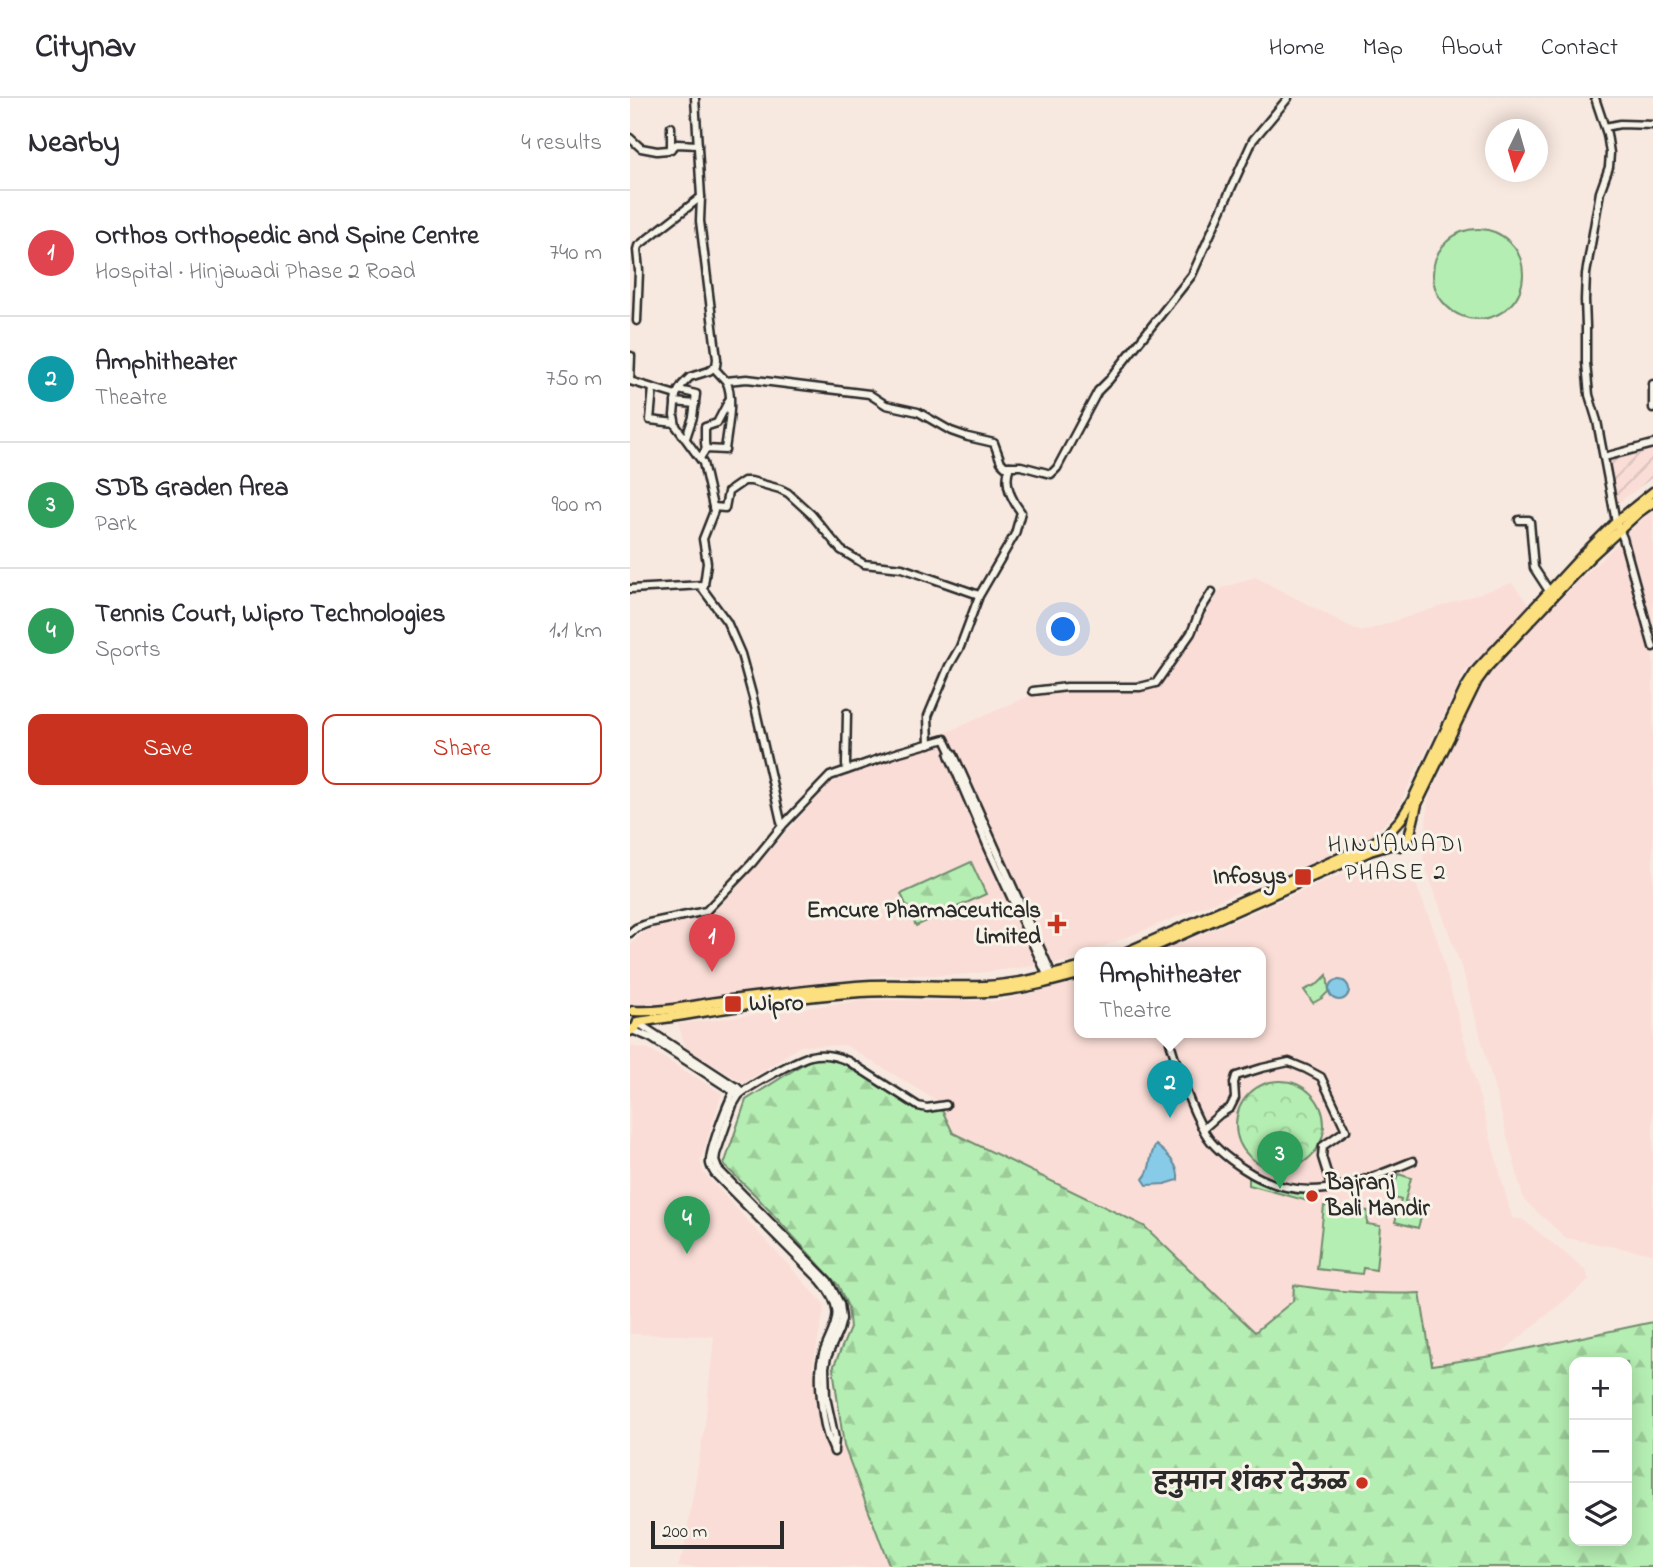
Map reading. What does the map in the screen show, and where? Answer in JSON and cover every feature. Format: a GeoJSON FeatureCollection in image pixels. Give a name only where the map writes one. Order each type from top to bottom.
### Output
{"type":"FeatureCollection","features":[{"type":"Feature","properties":{"kind":"main road"},"geometry":{"type":"LineString","coordinates":[[1153,947],[1389,834],[1412,801],[1465,689],[1549,591],[1653,492]]}},
{"type":"Feature","properties":{"kind":"main road"},"geometry":{"type":"LineString","coordinates":[[1139,947],[1370,851],[1393,844],[1406,844],[1417,804],[1482,669],[1618,526],[1653,502]]}},
{"type":"Feature","properties":{"kind":"main road"},"geometry":{"type":"LineString","coordinates":[[1396,826],[1404,826],[1409,832]]}},
{"type":"Feature","properties":{"kind":"main road"},"geometry":{"type":"LineString","coordinates":[[1389,834],[1393,844]]}},
{"type":"Feature","properties":{"kind":"main road"},"geometry":{"type":"LineString","coordinates":[[634,1026],[662,1019],[857,992],[985,992],[1014,989],[1074,970]]}},
{"type":"Feature","properties":{"kind":"main road"},"geometry":{"type":"LineString","coordinates":[[632,1010],[660,1010],[782,993],[862,986],[984,986],[1074,975]]}},
{"type":"Feature","properties":{"kind":"main road"},"geometry":{"type":"LineString","coordinates":[[632,1010],[638,1017],[634,1026]]}},
{"type":"Feature","properties":{"kind":"street"},"geometry":{"type":"LineString","coordinates":[[695,98],[700,221],[717,359],[714,368],[690,377],[682,384],[677,396],[675,423],[703,463],[714,511],[703,538],[707,563],[702,588],[727,622],[741,654],[782,826]]}},
{"type":"Feature","properties":{"kind":"street"},"geometry":{"type":"LineString","coordinates":[[726,382],[747,379],[869,394],[886,405],[918,412],[950,431],[994,443],[1000,462],[1005,466],[1021,466],[1051,474],[1057,468],[1098,391],[1192,275],[1253,140],[1288,98]]}},
{"type":"Feature","properties":{"kind":"street"},"geometry":{"type":"LineString","coordinates":[[1595,98],[1610,153],[1609,167],[1600,192],[1586,274],[1586,363],[1589,395],[1597,421],[1618,526],[1653,647]]}},
{"type":"Feature","properties":{"kind":"street"},"geometry":{"type":"LineString","coordinates":[[1605,127],[1620,124],[1653,125]]}},
{"type":"Feature","properties":{"kind":"street"},"geometry":{"type":"LineString","coordinates":[[671,127],[671,149]]}},
{"type":"Feature","properties":{"kind":"street"},"geometry":{"type":"LineString","coordinates":[[630,138],[647,150],[663,151],[677,144],[698,145]]}},
{"type":"Feature","properties":{"kind":"street"},"geometry":{"type":"LineString","coordinates":[[636,321],[638,246],[701,197]]}},
{"type":"Feature","properties":{"kind":"street"},"geometry":{"type":"LineString","coordinates":[[631,356],[630,382],[695,404]]}},
{"type":"Feature","properties":{"kind":"street"},"geometry":{"type":"LineString","coordinates":[[706,449],[725,450],[730,419],[729,386],[714,368]]}},
{"type":"Feature","properties":{"kind":"street"},"geometry":{"type":"LineString","coordinates":[[1653,384],[1653,408]]}},
{"type":"Feature","properties":{"kind":"street"},"geometry":{"type":"LineString","coordinates":[[653,388],[650,420],[675,423]]}},
{"type":"Feature","properties":{"kind":"street"},"geometry":{"type":"LineString","coordinates":[[677,396],[696,394],[686,438]]}},
{"type":"Feature","properties":{"kind":"street"},"geometry":{"type":"LineString","coordinates":[[700,458],[706,449],[705,427],[717,423],[729,400]]}},
{"type":"Feature","properties":{"kind":"street"},"geometry":{"type":"LineString","coordinates":[[1604,457],[1653,444]]}},
{"type":"Feature","properties":{"kind":"street"},"geometry":{"type":"LineString","coordinates":[[929,744],[928,716],[960,647],[979,595],[1015,534],[1021,512],[1011,498],[1007,473],[1010,466]]}},
{"type":"Feature","properties":{"kind":"street"},"geometry":{"type":"LineString","coordinates":[[713,507],[724,508],[728,492],[744,481],[780,488],[811,514],[841,550],[864,564],[902,568],[979,595]]}},
{"type":"Feature","properties":{"kind":"street"},"geometry":{"type":"LineString","coordinates":[[1519,520],[1530,522],[1534,568],[1549,591]]}},
{"type":"Feature","properties":{"kind":"street"},"geometry":{"type":"LineString","coordinates":[[630,589],[704,585]]}},
{"type":"Feature","properties":{"kind":"street"},"geometry":{"type":"LineString","coordinates":[[1033,691],[1067,687],[1140,687],[1156,683],[1195,626],[1200,611],[1212,593]]}},
{"type":"Feature","properties":{"kind":"street"},"geometry":{"type":"LineString","coordinates":[[847,713],[847,770]]}},
{"type":"Feature","properties":{"kind":"street"},"geometry":{"type":"LineString","coordinates":[[630,933],[649,923],[706,911],[830,776],[899,751],[945,739],[952,754],[949,755],[984,828],[990,854],[1051,978]]}},
{"type":"Feature","properties":{"kind":"street"},"geometry":{"type":"LineString","coordinates":[[657,1036],[655,1029],[662,1019]]}},
{"type":"Feature","properties":{"kind":"street"},"geometry":{"type":"LineString","coordinates":[[634,1026],[657,1036],[738,1091]]}},
{"type":"Feature","properties":{"kind":"street"},"geometry":{"type":"LineString","coordinates":[[634,1026],[738,1091]]}},
{"type":"Feature","properties":{"kind":"street"},"geometry":{"type":"LineString","coordinates":[[1170,1042],[1206,1136],[1232,1161],[1256,1177],[1285,1187],[1311,1191],[1332,1189],[1413,1161]]}},
{"type":"Feature","properties":{"kind":"street"},"geometry":{"type":"LineString","coordinates":[[834,1450],[835,1439],[826,1413],[825,1367],[841,1325],[838,1298],[828,1282],[720,1172],[715,1161],[716,1154],[738,1091],[812,1055],[837,1057],[856,1065],[918,1106],[927,1108],[946,1105]]}},
{"type":"Feature","properties":{"kind":"street"},"geometry":{"type":"LineString","coordinates":[[1203,1129],[1230,1108],[1235,1098],[1236,1076],[1289,1062],[1306,1069],[1321,1077],[1346,1130],[1323,1146],[1322,1157],[1332,1189]]}},
{"type":"Feature","properties":{"kind":"shaded area"},"geometry":{"type":"Polygon","coordinates":[[[1653,451],[1653,477],[1614,506],[1605,460],[1653,451]]]}},
{"type":"Feature","properties":{"kind":"shaded area"},"geometry":{"type":"Polygon","coordinates":[[[1653,509],[1653,1254],[1566,1238],[1524,1200],[1465,978],[1423,860],[1428,800],[1488,671],[1577,583],[1576,579],[1584,576],[1653,509]]]}},
{"type":"Feature","properties":{"kind":"shaded area"},"geometry":{"type":"Polygon","coordinates":[[[1255,577],[1361,632],[1512,583],[1529,605],[1465,672],[1397,810],[1371,839],[1102,947],[1074,947],[1074,958],[1066,962],[961,975],[883,975],[678,1005],[630,1008],[630,945],[647,929],[712,914],[831,783],[1034,694],[1161,681],[1222,588],[1255,577]]]}},
{"type":"Feature","properties":{"kind":"shaded area"},"geometry":{"type":"Polygon","coordinates":[[[1364,865],[1381,880],[1394,882],[1414,879],[1437,938],[1512,1218],[1522,1219],[1586,1270],[1589,1280],[1499,1355],[1391,1371],[1315,1371],[952,1135],[934,1099],[845,1045],[800,1046],[744,1083],[686,1048],[678,1024],[868,1000],[998,1001],[1074,983],[1074,1038],[1266,1038],[1266,947],[1172,947],[1364,865]]]}},
{"type":"Feature","properties":{"kind":"shaded area"},"geometry":{"type":"Polygon","coordinates":[[[630,1045],[649,1049],[722,1093],[700,1162],[704,1173],[825,1305],[813,1365],[825,1444],[844,1446],[890,1567],[678,1567],[684,1548],[705,1424],[714,1336],[630,1334],[630,1045]]]}},
{"type":"Feature","properties":{"kind":"green space"},"geometry":{"type":"Polygon","coordinates":[[[1469,229],[1487,229],[1503,236],[1516,249],[1523,265],[1523,283],[1516,299],[1503,312],[1487,319],[1469,319],[1453,312],[1440,299],[1433,283],[1433,265],[1440,249],[1453,236],[1469,229]]]}},
{"type":"Feature","properties":{"kind":"green space"},"geometry":{"type":"Polygon","coordinates":[[[971,862],[986,894],[916,926],[901,894],[971,862]]]}},
{"type":"Feature","properties":{"kind":"green space"},"geometry":{"type":"Polygon","coordinates":[[[1327,975],[1329,991],[1313,1003],[1304,990],[1318,984],[1327,975]]]}},
{"type":"Feature","properties":{"kind":"green space"},"geometry":{"type":"Polygon","coordinates":[[[811,1059],[842,1061],[915,1108],[942,1110],[953,1133],[1144,1226],[1255,1332],[1293,1301],[1294,1285],[1388,1294],[1420,1293],[1432,1365],[1492,1356],[1653,1322],[1653,1567],[890,1567],[844,1446],[833,1368],[850,1328],[848,1307],[838,1285],[724,1165],[746,1100],[811,1059]]]}},
{"type":"Feature","properties":{"kind":"green space"},"geometry":{"type":"Polygon","coordinates":[[[1271,1081],[1289,1081],[1305,1088],[1317,1100],[1324,1116],[1324,1134],[1317,1150],[1305,1162],[1289,1169],[1271,1169],[1255,1162],[1243,1150],[1236,1134],[1236,1116],[1243,1100],[1255,1088],[1271,1081]]]}},
{"type":"Feature","properties":{"kind":"green space"},"geometry":{"type":"Polygon","coordinates":[[[1249,1172],[1283,1187],[1317,1191],[1315,1203],[1249,1185],[1249,1172]]]}},
{"type":"Feature","properties":{"kind":"green space"},"geometry":{"type":"Polygon","coordinates":[[[1398,1174],[1411,1178],[1405,1201],[1424,1206],[1418,1228],[1395,1222],[1401,1200],[1391,1197],[1398,1174]]]}},
{"type":"Feature","properties":{"kind":"green space"},"geometry":{"type":"Polygon","coordinates":[[[1324,1206],[1368,1211],[1367,1224],[1380,1226],[1376,1270],[1363,1268],[1362,1274],[1317,1269],[1324,1206]]]}},
{"type":"Feature","properties":{"kind":"water"},"geometry":{"type":"Polygon","coordinates":[[[1339,980],[1346,983],[1349,990],[1346,997],[1339,1000],[1332,997],[1329,990],[1332,983],[1339,980]]]}},
{"type":"Feature","properties":{"kind":"water"},"geometry":{"type":"Polygon","coordinates":[[[1156,1145],[1175,1164],[1178,1180],[1147,1185],[1143,1179],[1156,1145]]]}},
{"type":"Feature","properties":{"kind":"place","name":"Infosys"},"geometry":{"type":"Point","coordinates":[1303,877]}},
{"type":"Feature","properties":{"kind":"place","name":"Emcure Pharmaceuticals Limited"},"geometry":{"type":"Point","coordinates":[1057,924]}},
{"type":"Feature","properties":{"kind":"place","name":"Orthos Orthopedic and Spine Centre"},"geometry":{"type":"Point","coordinates":[712,972]}},
{"type":"Feature","properties":{"kind":"place","name":"Wipro"},"geometry":{"type":"Point","coordinates":[733,1004]}},
{"type":"Feature","properties":{"kind":"place","name":"Amphitheater"},"geometry":{"type":"Point","coordinates":[1170,1118]}},
{"type":"Feature","properties":{"kind":"place","name":"SDB Graden Area"},"geometry":{"type":"Point","coordinates":[1280,1189]}},
{"type":"Feature","properties":{"kind":"place","name":"Bajranj Bali Mandir"},"geometry":{"type":"Point","coordinates":[1312,1196]}},
{"type":"Feature","properties":{"kind":"place","name":"Tennis Court, Wipro Technologies"},"geometry":{"type":"Point","coordinates":[687,1254]}},
{"type":"Feature","properties":{"kind":"place","name":"हनुमान शंकर देऊळ"},"geometry":{"type":"Point","coordinates":[1362,1483]}},
{"type":"Feature","properties":{"kind":"district","name":"HINJAWADI PHASE 2"},"geometry":{"type":"Point","coordinates":[1396,859]}}]}
